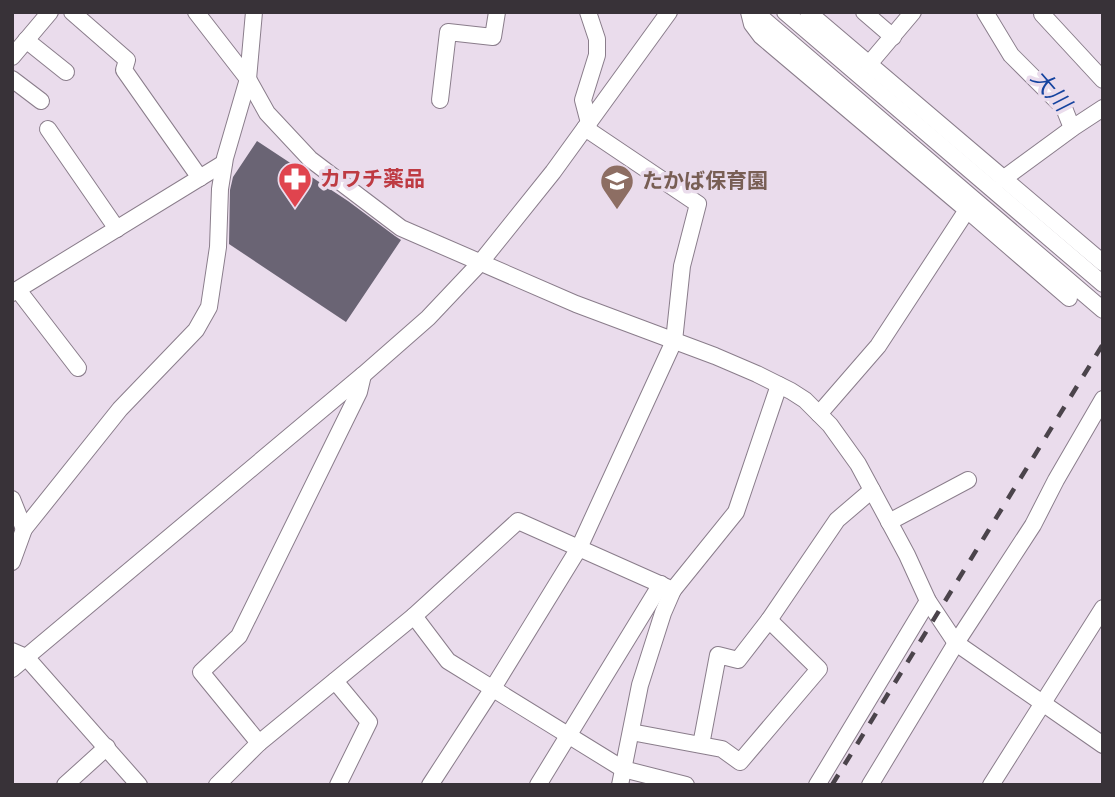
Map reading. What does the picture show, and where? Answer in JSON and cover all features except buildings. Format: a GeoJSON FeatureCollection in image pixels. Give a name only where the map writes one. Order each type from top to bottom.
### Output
{"type":"FeatureCollection","features":[{"type":"Feature","properties":{"kind":"street"},"geometry":{"type":"LineString","coordinates":[[12,57],[50,12]]}},
{"type":"Feature","properties":{"kind":"street"},"geometry":{"type":"LineString","coordinates":[[72,12],[127,60],[124,70],[200,178]]}},
{"type":"Feature","properties":{"kind":"street"},"geometry":{"type":"LineString","coordinates":[[196,12],[248,79],[268,113],[310,159],[401,228],[576,304],[736,365],[805,400],[830,425],[858,464],[907,555],[928,601],[956,643],[1103,745]]}},
{"type":"Feature","properties":{"kind":"street"},"geometry":{"type":"LineString","coordinates":[[12,562],[24,529],[120,409],[196,330],[209,307],[218,247],[220,189],[224,163],[248,79],[254,12]]}},
{"type":"Feature","properties":{"kind":"street"},"geometry":{"type":"LineString","coordinates":[[440,100],[448,32],[493,37],[497,12]]}},
{"type":"Feature","properties":{"kind":"street"},"geometry":{"type":"LineString","coordinates":[[430,785],[579,548],[674,341],[682,266],[698,204],[587,125],[583,100],[597,55],[597,39],[588,12]]}},
{"type":"Feature","properties":{"kind":"street"},"geometry":{"type":"LineString","coordinates":[[12,669],[19,654],[363,375],[428,318],[480,263],[553,172],[669,12]]}},
{"type":"Feature","properties":{"kind":"street"},"geometry":{"type":"LineString","coordinates":[[749,12],[751,24],[761,36],[1069,298]]}},
{"type":"Feature","properties":{"kind":"street"},"geometry":{"type":"LineString","coordinates":[[755,12],[1103,310]]}},
{"type":"Feature","properties":{"kind":"street"},"geometry":{"type":"LineString","coordinates":[[785,12],[1103,284]]}},
{"type":"Feature","properties":{"kind":"street"},"geometry":{"type":"LineString","coordinates":[[808,12],[1103,262]]}},
{"type":"Feature","properties":{"kind":"street"},"geometry":{"type":"LineString","coordinates":[[864,12],[893,37]]}},
{"type":"Feature","properties":{"kind":"street"},"geometry":{"type":"LineString","coordinates":[[869,64],[913,12]]}},
{"type":"Feature","properties":{"kind":"street"},"geometry":{"type":"LineString","coordinates":[[985,12],[1011,55],[1064,108],[1076,125]]}},
{"type":"Feature","properties":{"kind":"street"},"geometry":{"type":"LineString","coordinates":[[1042,13],[1103,80]]}},
{"type":"Feature","properties":{"kind":"street"},"geometry":{"type":"LineString","coordinates":[[26,40],[66,72]]}},
{"type":"Feature","properties":{"kind":"street"},"geometry":{"type":"LineString","coordinates":[[12,79],[41,101]]}},
{"type":"Feature","properties":{"kind":"street"},"geometry":{"type":"LineString","coordinates":[[1003,178],[1103,108]]}},
{"type":"Feature","properties":{"kind":"street"},"geometry":{"type":"LineString","coordinates":[[48,129],[117,229]]}},
{"type":"Feature","properties":{"kind":"street"},"geometry":{"type":"LineString","coordinates":[[78,368],[15,292],[224,163]]}},
{"type":"Feature","properties":{"kind":"street"},"geometry":{"type":"LineString","coordinates":[[819,414],[878,345],[967,210]]}},
{"type":"Feature","properties":{"kind":"street"},"geometry":{"type":"LineString","coordinates":[[259,743],[201,673],[239,636],[359,392],[363,375]]}},
{"type":"Feature","properties":{"kind":"street"},"geometry":{"type":"LineString","coordinates":[[542,784],[569,735],[667,587],[736,512],[779,385]]}},
{"type":"Feature","properties":{"kind":"street"},"geometry":{"type":"LineString","coordinates":[[873,784],[956,643],[1033,524],[1103,399]]}},
{"type":"Feature","properties":{"kind":"street"},"geometry":{"type":"LineString","coordinates":[[889,522],[968,480]]}},
{"type":"Feature","properties":{"kind":"street"},"geometry":{"type":"LineString","coordinates":[[701,745],[718,655],[738,660],[769,621],[837,520],[872,490]]}},
{"type":"Feature","properties":{"kind":"street"},"geometry":{"type":"LineString","coordinates":[[12,499],[24,529]]}},
{"type":"Feature","properties":{"kind":"street"},"geometry":{"type":"LineString","coordinates":[[217,785],[259,743],[414,616],[518,521],[667,587]]}},
{"type":"Feature","properties":{"kind":"street"},"geometry":{"type":"LineString","coordinates":[[622,777],[640,685],[663,613],[667,587]]}},
{"type":"Feature","properties":{"kind":"street"},"geometry":{"type":"LineString","coordinates":[[817,785],[928,601]]}},
{"type":"Feature","properties":{"kind":"street"},"geometry":{"type":"LineString","coordinates":[[991,785],[1102,609]]}},
{"type":"Feature","properties":{"kind":"street"},"geometry":{"type":"LineString","coordinates":[[414,616],[448,661],[569,735],[622,777],[687,785]]}},
{"type":"Feature","properties":{"kind":"street"},"geometry":{"type":"LineString","coordinates":[[631,732],[722,749],[740,762],[820,669],[769,621]]}},
{"type":"Feature","properties":{"kind":"street"},"geometry":{"type":"LineString","coordinates":[[19,654],[139,785]]}},
{"type":"Feature","properties":{"kind":"street"},"geometry":{"type":"LineString","coordinates":[[335,681],[369,722],[338,785]]}},
{"type":"Feature","properties":{"kind":"street"},"geometry":{"type":"LineString","coordinates":[[65,785],[107,747]]}},
{"type":"Feature","properties":{"kind":"railway"},"geometry":{"type":"LineString","coordinates":[[832,785],[1103,344]]}},
{"type":"Feature","properties":{"kind":"place","name":"カワチ薬品"},"geometry":{"type":"Point","coordinates":[295,209]}},
{"type":"Feature","properties":{"kind":"place","name":"たかば保育園"},"geometry":{"type":"Point","coordinates":[617,211]}},
{"type":"Feature","properties":{"kind":"water label","name":"大川"},"geometry":{"type":"Point","coordinates":[1051,90]}}]}
